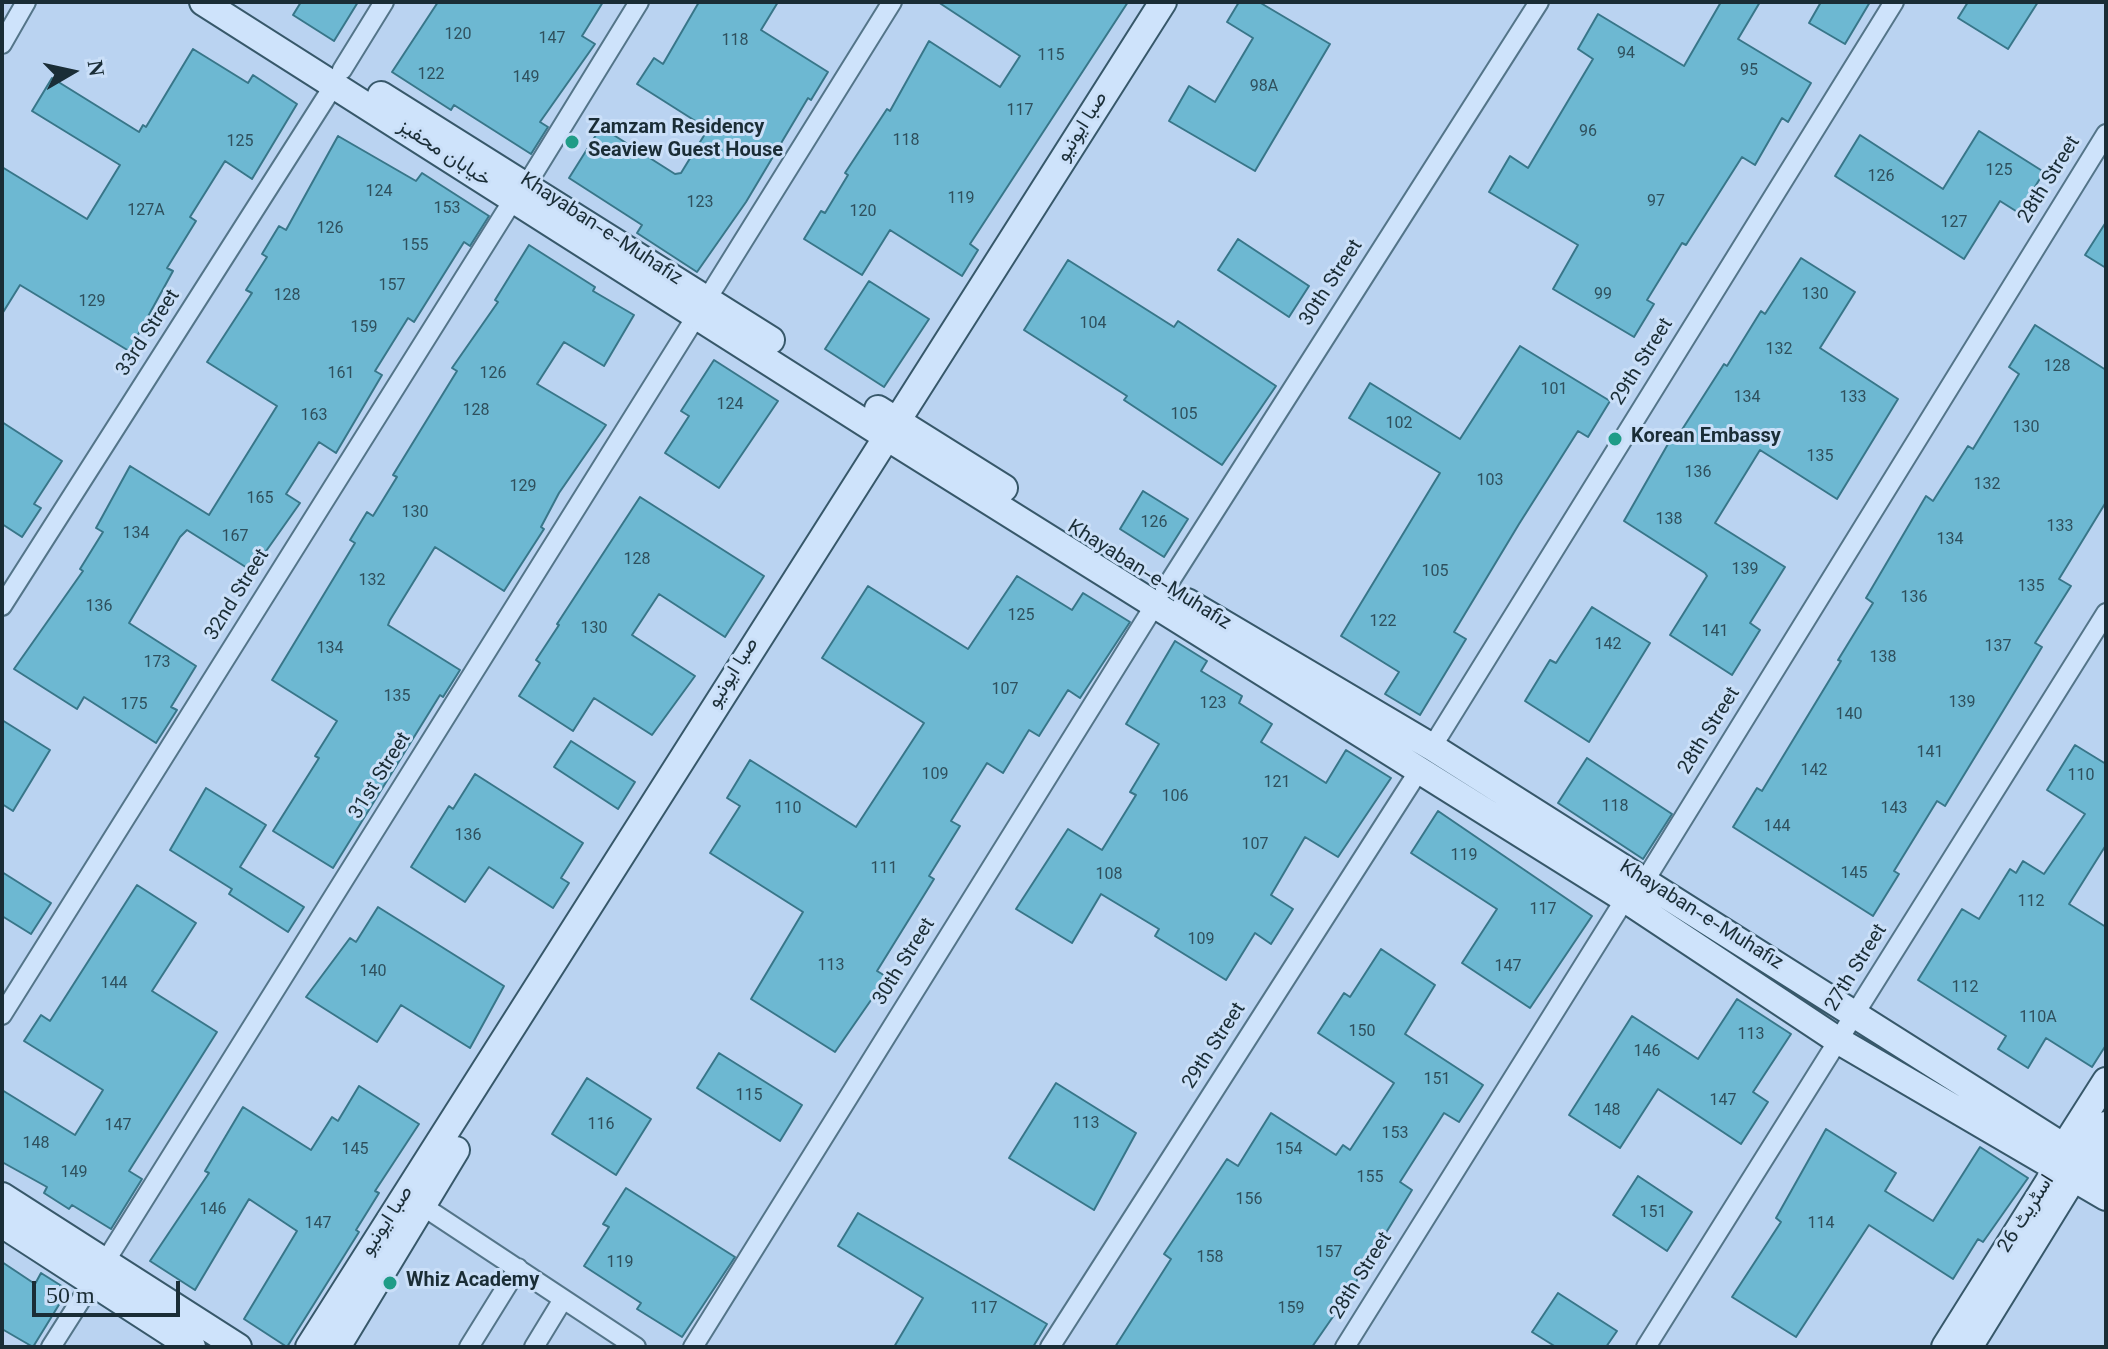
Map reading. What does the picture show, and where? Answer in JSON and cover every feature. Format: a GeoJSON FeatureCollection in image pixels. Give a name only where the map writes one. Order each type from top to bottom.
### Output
{"type":"FeatureCollection","features":[{"type":"Feature","properties":{"kind":"street"},"geometry":{"type":"LineString","coordinates":[[2,44],[26,2]]}},
{"type":"Feature","properties":{"kind":"street","name":"خیابان محفیز"},"geometry":{"type":"LineString","coordinates":[[203,2],[338,78],[899,432]]}},
{"type":"Feature","properties":{"kind":"street"},"geometry":{"type":"LineString","coordinates":[[235,2],[338,78]]}},
{"type":"Feature","properties":{"kind":"street","name":"33rd Street"},"geometry":{"type":"LineString","coordinates":[[2,606],[384,2]]}},
{"type":"Feature","properties":{"kind":"street","name":"32nd Street"},"geometry":{"type":"LineString","coordinates":[[2,1015],[639,2]]}},
{"type":"Feature","properties":{"kind":"street","name":"31st Street"},"geometry":{"type":"LineString","coordinates":[[51,1347],[892,2]]}},
{"type":"Feature","properties":{"kind":"street","name":"صبا ایونیو"},"geometry":{"type":"LineString","coordinates":[[309,1347],[414,1201],[899,432],[1163,2]]}},
{"type":"Feature","properties":{"kind":"street","name":"صبا ایونیو"},"geometry":{"type":"LineString","coordinates":[[899,432],[1184,2]]}},
{"type":"Feature","properties":{"kind":"street","name":"30th Street"},"geometry":{"type":"LineString","coordinates":[[693,1347],[1161,596],[1539,2]]}},
{"type":"Feature","properties":{"kind":"street","name":"29th Street"},"geometry":{"type":"LineString","coordinates":[[1432,747],[1894,2]]}},
{"type":"Feature","properties":{"kind":"street","name":"28th Street"},"geometry":{"type":"LineString","coordinates":[[1345,1347],[1635,890],[2106,134]]}},
{"type":"Feature","properties":{"kind":"street","name":"Khayaban-e-Muhafiz"},"geometry":{"type":"LineString","coordinates":[[899,432],[1161,596],[1418,772],[1855,1015],[2078,1163]]}},
{"type":"Feature","properties":{"kind":"street","name":"Khayaban-e-Muhafiz"},"geometry":{"type":"LineString","coordinates":[[1161,596],[1432,747],[1635,890],[1839,1041],[2078,1163]]}},
{"type":"Feature","properties":{"kind":"street","name":"27th Street"},"geometry":{"type":"LineString","coordinates":[[1646,1347],[2106,613]]}},
{"type":"Feature","properties":{"kind":"street","name":"29th Street"},"geometry":{"type":"LineString","coordinates":[[1050,1347],[1418,772]]}},
{"type":"Feature","properties":{"kind":"street","name":"اسٹریٹ 26"},"geometry":{"type":"LineString","coordinates":[[1969,1347],[2078,1163],[2106,1081]]}},
{"type":"Feature","properties":{"kind":"street","name":"اسٹریٹ 26"},"geometry":{"type":"LineString","coordinates":[[1945,1347],[2106,1125]]}},
{"type":"Feature","properties":{"kind":"street"},"geometry":{"type":"LineString","coordinates":[[2078,1163],[2106,1197]]}},
{"type":"Feature","properties":{"kind":"street"},"geometry":{"type":"LineString","coordinates":[[2,1196],[192,1347]]}},
{"type":"Feature","properties":{"kind":"street"},"geometry":{"type":"LineString","coordinates":[[414,1201],[518,1268],[606,1339],[636,1347]]}},
{"type":"Feature","properties":{"kind":"street","name":"صبا ایونیو"},"geometry":{"type":"LineString","coordinates":[[337,1347],[414,1201]]}},
{"type":"Feature","properties":{"kind":"street"},"geometry":{"type":"LineString","coordinates":[[2,1224],[238,1347]]}},
{"type":"Feature","properties":{"kind":"street"},"geometry":{"type":"LineString","coordinates":[[469,1347],[518,1268]]}},
{"type":"Feature","properties":{"kind":"street"},"geometry":{"type":"LineString","coordinates":[[534,1347],[562,1301]]}},
{"type":"Feature","properties":{"kind":"building"},"geometry":{"type":"Polygon","coordinates":[[[301,2],[358,2],[334,41],[293,15],[301,2]]]}},
{"type":"Feature","properties":{"kind":"building"},"geometry":{"type":"Polygon","coordinates":[[[438,2],[603,2],[582,36],[595,44],[540,122],[548,127],[531,154],[454,105],[451,110],[392,72],[438,2]]]}},
{"type":"Feature","properties":{"kind":"building"},"geometry":{"type":"Polygon","coordinates":[[[699,2],[778,2],[761,30],[828,72],[811,100],[808,98],[746,202],[697,272],[637,233],[642,225],[569,178],[601,127],[675,174],[681,173],[708,129],[637,84],[654,58],[663,64],[699,2]]]}},
{"type":"Feature","properties":{"kind":"building"},"geometry":{"type":"Polygon","coordinates":[[[938,2],[1128,2],[970,244],[978,250],[962,276],[890,230],[862,275],[804,239],[821,211],[825,213],[848,175],[845,173],[887,109],[890,111],[929,41],[1000,87],[1020,56],[938,2]]]}},
{"type":"Feature","properties":{"kind":"building"},"geometry":{"type":"Polygon","coordinates":[[[1239,2],[1259,2],[1330,44],[1255,171],[1169,121],[1189,86],[1215,102],[1253,38],[1227,22],[1239,2]]]}},
{"type":"Feature","properties":{"kind":"building"},"geometry":{"type":"Polygon","coordinates":[[[1721,2],[1760,2],[1738,39],[1811,83],[1788,122],[1782,118],[1755,165],[1742,157],[1686,245],[1682,243],[1647,300],[1654,304],[1634,337],[1553,289],[1578,245],[1489,192],[1510,156],[1528,168],[1593,59],[1578,49],[1598,14],[1684,66],[1721,2]]]}},
{"type":"Feature","properties":{"kind":"building"},"geometry":{"type":"Polygon","coordinates":[[[1821,2],[1870,2],[1845,44],[1809,23],[1821,2]]]}},
{"type":"Feature","properties":{"kind":"building"},"geometry":{"type":"Polygon","coordinates":[[[1968,2],[2038,2],[2008,49],[1958,18],[1968,2]]]}},
{"type":"Feature","properties":{"kind":"building"},"geometry":{"type":"Polygon","coordinates":[[[193,49],[248,83],[253,75],[297,104],[252,179],[225,161],[190,217],[196,221],[167,268],[173,271],[129,351],[20,285],[2,314],[2,167],[87,219],[120,165],[32,111],[52,78],[139,132],[143,125],[146,127],[193,49]]]}},
{"type":"Feature","properties":{"kind":"building"},"geometry":{"type":"Polygon","coordinates":[[[1979,131],[2044,172],[2019,213],[2000,201],[1964,259],[1835,176],[1860,135],[1943,189],[1979,131]]]}},
{"type":"Feature","properties":{"kind":"building"},"geometry":{"type":"Polygon","coordinates":[[[338,136],[416,181],[422,173],[489,216],[470,246],[464,242],[414,322],[408,318],[375,371],[382,375],[336,453],[319,442],[286,494],[300,503],[252,571],[187,530],[180,537],[129,623],[196,666],[171,707],[177,710],[156,743],[84,697],[77,709],[14,669],[83,571],[80,569],[103,532],[96,528],[130,466],[209,515],[277,406],[207,362],[252,293],[246,290],[267,257],[262,254],[279,226],[286,230],[338,136]]]}},
{"type":"Feature","properties":{"kind":"building"},"geometry":{"type":"Polygon","coordinates":[[[2106,222],[2106,268],[2085,255],[2106,222]]]}},
{"type":"Feature","properties":{"kind":"building"},"geometry":{"type":"Polygon","coordinates":[[[1238,239],[1309,286],[1289,317],[1218,270],[1238,239]]]}},
{"type":"Feature","properties":{"kind":"building"},"geometry":{"type":"Polygon","coordinates":[[[529,245],[595,287],[593,291],[634,315],[604,366],[564,342],[537,384],[606,425],[559,493],[541,527],[544,529],[504,591],[435,547],[390,620],[388,625],[460,670],[443,697],[440,695],[333,868],[273,831],[319,758],[315,756],[337,721],[272,680],[355,543],[350,540],[367,512],[373,516],[397,477],[393,475],[457,371],[452,368],[498,302],[495,300],[529,245]]]}},
{"type":"Feature","properties":{"kind":"building"},"geometry":{"type":"Polygon","coordinates":[[[1801,258],[1855,292],[1820,348],[1898,399],[1837,499],[1760,450],[1715,523],[1785,567],[1750,623],[1760,630],[1732,675],[1670,635],[1707,576],[1705,573],[1624,521],[1672,437],[1676,439],[1724,364],[1727,366],[1761,311],[1765,314],[1801,258]]]}},
{"type":"Feature","properties":{"kind":"building"},"geometry":{"type":"Polygon","coordinates":[[[1068,260],[1174,327],[1178,321],[1276,386],[1222,465],[1124,400],[1127,396],[1024,330],[1068,260]]]}},
{"type":"Feature","properties":{"kind":"building"},"geometry":{"type":"Polygon","coordinates":[[[869,281],[929,319],[884,387],[825,349],[869,281]]]}},
{"type":"Feature","properties":{"kind":"building"},"geometry":{"type":"Polygon","coordinates":[[[2035,325],[2106,370],[2106,502],[2059,579],[2071,586],[2035,643],[2042,647],[1945,806],[1937,801],[1894,871],[1899,874],[1873,916],[1733,827],[1757,788],[1762,791],[1841,661],[1838,660],[1873,603],[1866,598],[1926,496],[1933,501],[1968,446],[1973,449],[2019,374],[2009,367],[2035,325]]]}},
{"type":"Feature","properties":{"kind":"building"},"geometry":{"type":"Polygon","coordinates":[[[1520,346],[1610,401],[1588,437],[1578,431],[1519,524],[1454,632],[1466,639],[1420,715],[1385,694],[1399,672],[1341,636],[1440,473],[1349,418],[1370,383],[1460,439],[1520,346]]]}},
{"type":"Feature","properties":{"kind":"building"},"geometry":{"type":"Polygon","coordinates":[[[714,360],[778,401],[719,488],[665,453],[689,416],[681,411],[714,360]]]}},
{"type":"Feature","properties":{"kind":"building"},"geometry":{"type":"Polygon","coordinates":[[[2,422],[62,461],[34,504],[41,508],[22,537],[2,524],[2,422]]]}},
{"type":"Feature","properties":{"kind":"building"},"geometry":{"type":"Polygon","coordinates":[[[1143,491],[1188,519],[1164,557],[1120,529],[1143,491]]]}},
{"type":"Feature","properties":{"kind":"building"},"geometry":{"type":"Polygon","coordinates":[[[640,497],[764,576],[725,637],[659,594],[632,635],[695,676],[652,735],[594,698],[573,731],[519,696],[540,663],[536,660],[557,624],[640,497]]]}},
{"type":"Feature","properties":{"kind":"building"},"geometry":{"type":"Polygon","coordinates":[[[1017,576],[1072,610],[1083,593],[1130,622],[1080,698],[1068,690],[1039,736],[1029,730],[1003,773],[987,763],[951,821],[960,826],[929,876],[934,879],[877,971],[887,977],[835,1052],[751,999],[803,912],[710,853],[740,806],[727,798],[750,760],[856,827],[924,723],[822,658],[868,586],[968,649],[1017,576]]]}},
{"type":"Feature","properties":{"kind":"building"},"geometry":{"type":"Polygon","coordinates":[[[1592,607],[1650,643],[1589,742],[1525,701],[1550,660],[1556,663],[1592,607]]]}},
{"type":"Feature","properties":{"kind":"building"},"geometry":{"type":"Polygon","coordinates":[[[1175,641],[1207,661],[1201,671],[1242,696],[1239,703],[1272,724],[1261,742],[1326,783],[1346,750],[1391,778],[1338,857],[1305,837],[1271,895],[1293,909],[1271,944],[1255,933],[1226,980],[1155,936],[1159,929],[1101,894],[1072,943],[1016,909],[1068,829],[1102,850],[1136,795],[1130,792],[1159,744],[1126,724],[1175,641]]]}},
{"type":"Feature","properties":{"kind":"building"},"geometry":{"type":"Polygon","coordinates":[[[2,720],[50,750],[13,811],[2,804],[2,720]]]}},
{"type":"Feature","properties":{"kind":"building"},"geometry":{"type":"Polygon","coordinates":[[[571,741],[635,782],[618,809],[554,767],[571,741]]]}},
{"type":"Feature","properties":{"kind":"building"},"geometry":{"type":"Polygon","coordinates":[[[2075,745],[2106,764],[2106,845],[2069,904],[2106,927],[2106,1045],[2092,1067],[2046,1038],[2028,1068],[1998,1049],[2006,1036],[1918,980],[1962,909],[1979,919],[2010,869],[2016,873],[2023,861],[2044,874],[2085,814],[2047,790],[2075,745]]]}},
{"type":"Feature","properties":{"kind":"building"},"geometry":{"type":"Polygon","coordinates":[[[1587,758],[1672,814],[1643,859],[1558,803],[1587,758]]]}},
{"type":"Feature","properties":{"kind":"building"},"geometry":{"type":"Polygon","coordinates":[[[475,774],[583,843],[561,878],[569,883],[553,908],[489,867],[465,902],[411,867],[449,806],[453,809],[475,774]]]}},
{"type":"Feature","properties":{"kind":"building"},"geometry":{"type":"Polygon","coordinates":[[[206,788],[266,825],[240,867],[304,907],[288,932],[229,894],[232,889],[170,850],[206,788]]]}},
{"type":"Feature","properties":{"kind":"building"},"geometry":{"type":"Polygon","coordinates":[[[1438,811],[1592,916],[1530,1008],[1462,963],[1497,909],[1411,853],[1438,811]]]}},
{"type":"Feature","properties":{"kind":"building"},"geometry":{"type":"Polygon","coordinates":[[[2,872],[51,903],[31,934],[2,916],[2,872]]]}},
{"type":"Feature","properties":{"kind":"building"},"geometry":{"type":"Polygon","coordinates":[[[137,885],[196,923],[152,991],[217,1032],[129,1171],[142,1179],[111,1229],[72,1205],[69,1209],[44,1193],[47,1187],[2,1162],[2,1090],[75,1135],[103,1090],[24,1041],[41,1015],[50,1021],[137,885]]]}},
{"type":"Feature","properties":{"kind":"building"},"geometry":{"type":"Polygon","coordinates":[[[378,907],[504,986],[470,1048],[401,1005],[377,1042],[306,997],[350,938],[356,942],[378,907]]]}},
{"type":"Feature","properties":{"kind":"building"},"geometry":{"type":"Polygon","coordinates":[[[1381,949],[1435,985],[1405,1034],[1483,1085],[1459,1122],[1444,1113],[1400,1182],[1412,1190],[1348,1295],[1312,1347],[1115,1347],[1171,1259],[1164,1254],[1227,1159],[1238,1166],[1271,1113],[1336,1155],[1343,1145],[1350,1150],[1394,1083],[1318,1033],[1344,993],[1350,997],[1381,949]]]}},
{"type":"Feature","properties":{"kind":"building"},"geometry":{"type":"Polygon","coordinates":[[[1737,999],[1791,1034],[1753,1092],[1768,1102],[1741,1144],[1658,1089],[1620,1148],[1569,1115],[1632,1016],[1698,1059],[1737,999]]]}},
{"type":"Feature","properties":{"kind":"building"},"geometry":{"type":"Polygon","coordinates":[[[719,1053],[802,1105],[780,1141],[697,1088],[719,1053]]]}},
{"type":"Feature","properties":{"kind":"building"},"geometry":{"type":"Polygon","coordinates":[[[587,1078],[651,1119],[616,1175],[552,1134],[587,1078]]]}},
{"type":"Feature","properties":{"kind":"building"},"geometry":{"type":"Polygon","coordinates":[[[1056,1083],[1136,1133],[1094,1210],[1009,1158],[1056,1083]]]}},
{"type":"Feature","properties":{"kind":"building"},"geometry":{"type":"Polygon","coordinates":[[[359,1086],[419,1124],[375,1191],[379,1193],[356,1230],[359,1232],[287,1347],[244,1319],[297,1231],[249,1199],[195,1290],[150,1261],[209,1173],[205,1171],[243,1107],[311,1150],[332,1117],[338,1121],[359,1086]]]}},
{"type":"Feature","properties":{"kind":"building"},"geometry":{"type":"Polygon","coordinates":[[[1826,1129],[1896,1173],[1885,1191],[1933,1221],[1980,1147],[2028,1178],[1983,1242],[1978,1239],[1953,1279],[1869,1225],[1796,1337],[1732,1297],[1781,1222],[1776,1218],[1826,1129]]]}},
{"type":"Feature","properties":{"kind":"building"},"geometry":{"type":"Polygon","coordinates":[[[1638,1176],[1692,1212],[1667,1251],[1613,1215],[1638,1176]]]}},
{"type":"Feature","properties":{"kind":"building"},"geometry":{"type":"Polygon","coordinates":[[[626,1188],[735,1257],[682,1337],[637,1309],[641,1303],[584,1266],[609,1227],[603,1224],[626,1188]]]}},
{"type":"Feature","properties":{"kind":"building"},"geometry":{"type":"Polygon","coordinates":[[[858,1213],[1047,1324],[1033,1347],[894,1347],[923,1298],[838,1246],[858,1213]]]}},
{"type":"Feature","properties":{"kind":"building"},"geometry":{"type":"Polygon","coordinates":[[[2,1262],[35,1284],[41,1273],[68,1290],[33,1347],[2,1329],[2,1262]]]}},
{"type":"Feature","properties":{"kind":"building"},"geometry":{"type":"Polygon","coordinates":[[[1558,1293],[1617,1331],[1606,1347],[1556,1347],[1532,1332],[1558,1293]]]}},
{"type":"Feature","properties":{"kind":"place","name":"Zamzam Residency Seaview Guest House"},"geometry":{"type":"Point","coordinates":[572,142]}},
{"type":"Feature","properties":{"kind":"place","name":"Korean Embassy"},"geometry":{"type":"Point","coordinates":[1615,439]}},
{"type":"Feature","properties":{"kind":"place","name":"Whiz Academy"},"geometry":{"type":"Point","coordinates":[390,1283]}}]}
